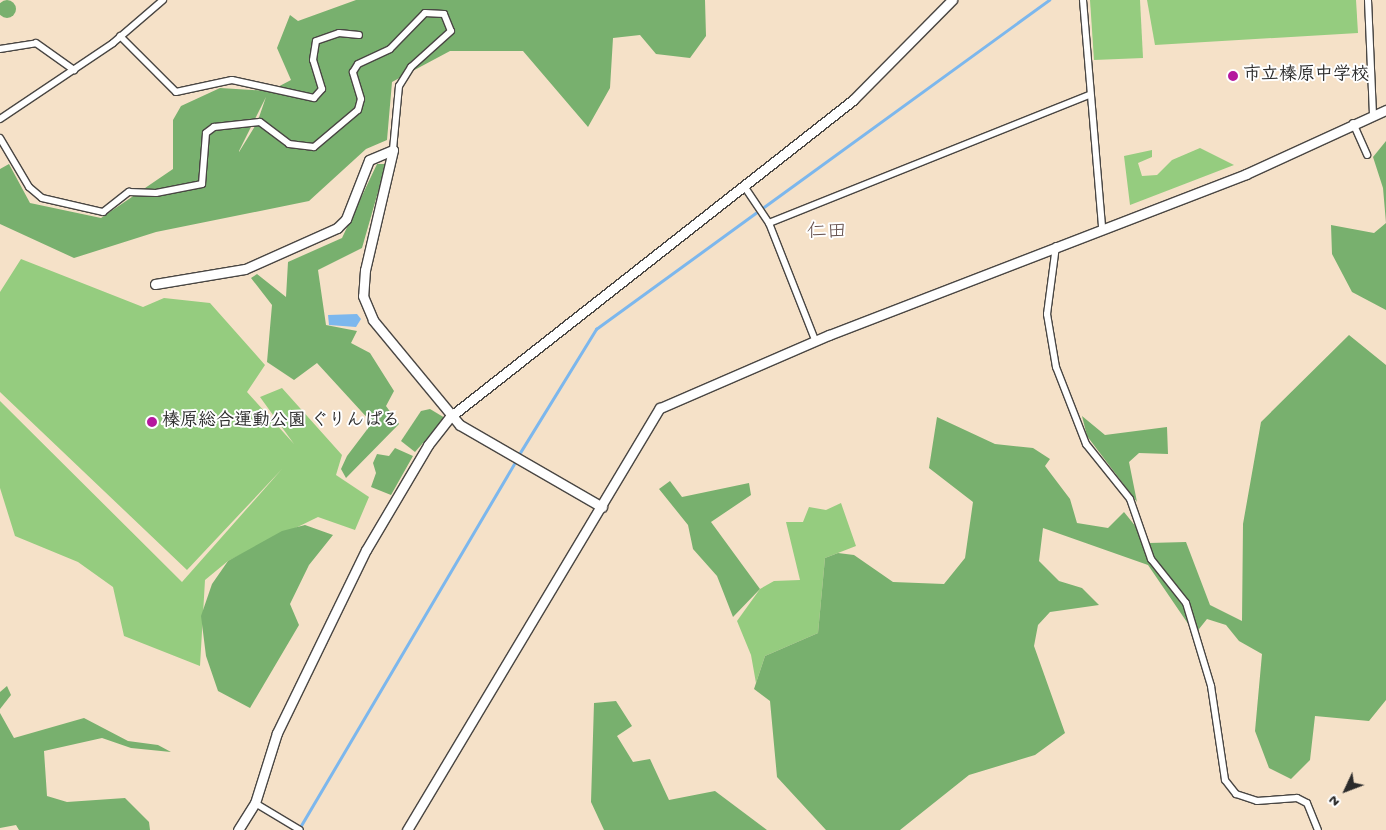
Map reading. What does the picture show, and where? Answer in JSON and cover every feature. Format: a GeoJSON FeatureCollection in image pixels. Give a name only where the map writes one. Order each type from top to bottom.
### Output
{"type":"FeatureCollection","features":[{"type":"Feature","properties":{"kind":"street"},"geometry":{"type":"LineString","coordinates":[[0,119],[74,70],[120,36],[163,0]]}},
{"type":"Feature","properties":{"kind":"street"},"geometry":{"type":"LineString","coordinates":[[238,830],[255,803],[277,733],[366,550],[428,445],[450,417],[624,276],[744,186],[853,100],[952,0]]}},
{"type":"Feature","properties":{"kind":"street"},"geometry":{"type":"LineString","coordinates":[[1083,0],[1089,95],[1102,227]]}},
{"type":"Feature","properties":{"kind":"street"},"geometry":{"type":"LineString","coordinates":[[1368,0],[1373,113]]}},
{"type":"Feature","properties":{"kind":"street"},"geometry":{"type":"LineString","coordinates":[[0,138],[29,187],[42,198],[103,212],[129,192],[156,193],[202,184],[206,133],[214,127],[260,122],[289,144],[314,147],[358,110],[361,98],[353,72],[358,64],[390,49],[426,13],[444,14],[450,21],[448,36],[411,67],[399,86],[393,150],[363,296],[373,320],[450,417],[602,506]]}},
{"type":"Feature","properties":{"kind":"street"},"geometry":{"type":"LineString","coordinates":[[120,36],[176,92],[232,80],[314,98],[322,89],[313,60],[316,41],[339,33],[359,35]]}},
{"type":"Feature","properties":{"kind":"street"},"geometry":{"type":"LineString","coordinates":[[0,49],[36,43],[74,70]]}},
{"type":"Feature","properties":{"kind":"street"},"geometry":{"type":"LineString","coordinates":[[769,223],[1089,95]]}},
{"type":"Feature","properties":{"kind":"street"},"geometry":{"type":"LineString","coordinates":[[407,830],[660,408],[815,340],[1102,227],[1246,174],[1373,113],[1386,110]]}},
{"type":"Feature","properties":{"kind":"street"},"geometry":{"type":"LineString","coordinates":[[1354,123],[1367,155]]}},
{"type":"Feature","properties":{"kind":"street"},"geometry":{"type":"LineString","coordinates":[[155,284],[245,269],[337,228],[346,219],[369,160],[393,150]]}},
{"type":"Feature","properties":{"kind":"street"},"geometry":{"type":"LineString","coordinates":[[744,186],[769,223],[815,340]]}},
{"type":"Feature","properties":{"kind":"street"},"geometry":{"type":"LineString","coordinates":[[1056,245],[1047,314],[1056,367],[1086,444],[1130,499],[1151,559],[1186,603],[1211,686],[1225,780],[1236,794],[1257,800],[1297,798],[1315,816],[1318,830]]}},
{"type":"Feature","properties":{"kind":"street"},"geometry":{"type":"LineString","coordinates":[[255,803],[297,828]]}},
{"type":"Feature","properties":{"kind":"green space"},"geometry":{"type":"Polygon","coordinates":[[[7,0],[13,3],[16,9],[13,15],[7,18],[1,15],[-2,9],[1,3],[7,0]]]}},
{"type":"Feature","properties":{"kind":"green space"},"geometry":{"type":"Polygon","coordinates":[[[356,0],[705,0],[706,36],[690,58],[656,54],[640,35],[613,38],[610,88],[588,127],[523,51],[450,51],[392,82],[387,140],[366,149],[309,201],[156,232],[74,258],[0,224],[0,169],[9,164],[30,203],[101,218],[173,169],[173,120],[181,106],[220,88],[270,91],[291,80],[277,48],[290,15],[298,21],[356,0]],[[266,97],[239,152],[257,123],[266,97]]]}},
{"type":"Feature","properties":{"kind":"green space"},"geometry":{"type":"Polygon","coordinates":[[[1090,0],[1140,0],[1143,58],[1094,60],[1090,0]]]}},
{"type":"Feature","properties":{"kind":"green space"},"geometry":{"type":"Polygon","coordinates":[[[1147,0],[1356,0],[1358,33],[1155,45],[1147,0]]]}},
{"type":"Feature","properties":{"kind":"green space"},"geometry":{"type":"Polygon","coordinates":[[[1386,141],[1386,223],[1383,188],[1373,157],[1386,141]]]}},
{"type":"Feature","properties":{"kind":"green space"},"geometry":{"type":"Polygon","coordinates":[[[1200,148],[1234,165],[1130,205],[1124,156],[1152,150],[1152,157],[1138,163],[1142,176],[1157,175],[1172,160],[1200,148]]]}},
{"type":"Feature","properties":{"kind":"green space"},"geometry":{"type":"Polygon","coordinates":[[[377,164],[386,164],[362,248],[318,270],[326,325],[357,331],[351,343],[370,353],[394,391],[386,406],[399,424],[346,478],[341,469],[347,456],[372,423],[317,363],[294,380],[267,362],[272,305],[251,278],[257,274],[286,297],[288,262],[342,238],[377,164]]]}},
{"type":"Feature","properties":{"kind":"green space"},"geometry":{"type":"Polygon","coordinates":[[[1386,223],[1386,310],[1352,292],[1332,254],[1331,225],[1374,233],[1386,223]]]}},
{"type":"Feature","properties":{"kind":"green space","name":"榛原総合運動公園 ぐりんぱる"},"geometry":{"type":"Polygon","coordinates":[[[21,259],[143,307],[164,298],[210,303],[265,365],[247,392],[294,444],[260,397],[282,388],[342,455],[336,475],[369,497],[355,530],[318,517],[228,561],[205,580],[200,666],[124,636],[113,587],[78,562],[15,536],[0,488],[0,401],[182,582],[282,469],[187,570],[0,392],[0,292],[21,259]]]}},
{"type":"Feature","properties":{"kind":"green space"},"geometry":{"type":"Polygon","coordinates":[[[1349,335],[1386,365],[1386,700],[1369,721],[1315,716],[1310,760],[1291,779],[1269,768],[1255,731],[1262,654],[1239,641],[1226,625],[1207,619],[1195,634],[1148,565],[1043,528],[1039,561],[1059,581],[1082,588],[1099,605],[1050,612],[1038,625],[1034,646],[1065,733],[1035,755],[969,775],[900,830],[826,830],[777,777],[770,701],[754,689],[765,656],[818,633],[825,558],[838,553],[854,555],[893,582],[944,584],[965,558],[973,502],[929,468],[937,417],[995,444],[1033,448],[1050,459],[1045,466],[1070,499],[1077,523],[1108,528],[1124,512],[1149,543],[1186,542],[1210,605],[1242,621],[1243,524],[1261,422],[1349,335]]]}},
{"type":"Feature","properties":{"kind":"green space"},"geometry":{"type":"Polygon","coordinates":[[[430,409],[445,418],[415,452],[401,441],[421,411],[430,409]]]}},
{"type":"Feature","properties":{"kind":"green space"},"geometry":{"type":"Polygon","coordinates":[[[1082,416],[1105,435],[1167,427],[1168,454],[1139,453],[1129,462],[1137,502],[1087,436],[1082,416]]]}},
{"type":"Feature","properties":{"kind":"green space"},"geometry":{"type":"Polygon","coordinates":[[[395,448],[413,456],[391,495],[371,487],[376,473],[373,463],[377,454],[389,456],[395,448]]]}},
{"type":"Feature","properties":{"kind":"green space"},"geometry":{"type":"Polygon","coordinates":[[[670,481],[682,497],[749,483],[751,495],[711,522],[760,589],[733,617],[717,576],[693,549],[688,525],[659,489],[670,481]]]}},
{"type":"Feature","properties":{"kind":"green space"},"geometry":{"type":"Polygon","coordinates":[[[841,503],[856,546],[825,558],[818,633],[765,656],[756,683],[751,655],[737,621],[760,589],[774,581],[800,580],[786,522],[803,522],[809,507],[826,510],[841,503]]]}},
{"type":"Feature","properties":{"kind":"green space"},"geometry":{"type":"Polygon","coordinates":[[[305,525],[333,535],[309,565],[290,604],[299,625],[250,708],[218,691],[206,656],[201,616],[212,584],[228,561],[282,531],[305,525]]]}},
{"type":"Feature","properties":{"kind":"green space"},"geometry":{"type":"Polygon","coordinates":[[[7,686],[11,695],[0,709],[0,692],[7,686]]]}},
{"type":"Feature","properties":{"kind":"green space"},"geometry":{"type":"Polygon","coordinates":[[[616,701],[632,726],[617,736],[633,762],[650,759],[669,800],[715,791],[767,830],[604,830],[591,802],[594,703],[616,701]]]}},
{"type":"Feature","properties":{"kind":"green space"},"geometry":{"type":"Polygon","coordinates":[[[0,713],[14,738],[84,718],[128,741],[158,745],[171,752],[131,748],[102,738],[44,751],[47,796],[67,802],[125,798],[149,822],[150,830],[19,830],[16,825],[0,828],[0,713]]]}},
{"type":"Feature","properties":{"kind":"water"},"geometry":{"type":"Polygon","coordinates":[[[357,314],[361,319],[356,327],[329,325],[328,315],[357,314]]]}},
{"type":"Feature","properties":{"kind":"waterway"},"geometry":{"type":"LineString","coordinates":[[518,456],[596,329],[1049,0]]}},
{"type":"Feature","properties":{"kind":"waterway"},"geometry":{"type":"LineString","coordinates":[[299,829],[516,461]]}},
{"type":"Feature","properties":{"kind":"place","name":"市立榛原中学校"},"geometry":{"type":"Point","coordinates":[1233,76]}},
{"type":"Feature","properties":{"kind":"place","name":"榛原総合運動公園 ぐりんぱる"},"geometry":{"type":"Point","coordinates":[152,422]}},
{"type":"Feature","properties":{"kind":"district","name":"仁田"},"geometry":{"type":"Point","coordinates":[827,233]}}]}
